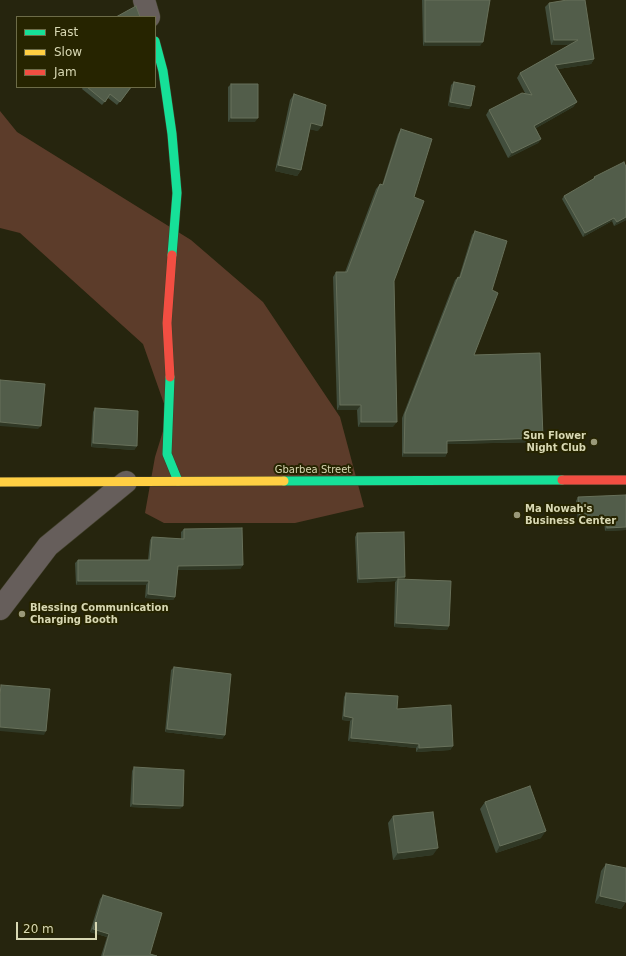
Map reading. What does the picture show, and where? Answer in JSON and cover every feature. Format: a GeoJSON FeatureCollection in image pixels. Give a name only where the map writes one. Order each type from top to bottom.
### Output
{"type":"FeatureCollection","features":[{"type":"Feature","properties":{"kind":"street"},"geometry":{"type":"LineString","coordinates":[[144,0],[148,16]]}},
{"type":"Feature","properties":{"kind":"street"},"geometry":{"type":"LineString","coordinates":[[156,44],[164,71],[172,134],[177,193],[167,323],[170,387],[167,454],[178,481]]}},
{"type":"Feature","properties":{"kind":"street","name":"Gbarbea Street"},"geometry":{"type":"LineString","coordinates":[[0,482],[626,480]]}},
{"type":"Feature","properties":{"kind":"street"},"geometry":{"type":"LineString","coordinates":[[0,609],[48,546],[126,482]]}},
{"type":"Feature","properties":{"kind":"shaded area"},"geometry":{"type":"Polygon","coordinates":[[[0,111],[17,132],[191,240],[263,302],[340,417],[364,507],[295,523],[164,523],[145,513],[155,457],[168,415],[143,344],[20,233],[0,228],[0,111]]]}},
{"type":"Feature","properties":{"kind":"building"},"geometry":{"type":"Polygon","coordinates":[[[425,0],[490,0],[483,42],[425,42],[425,0]]]}},
{"type":"Feature","properties":{"kind":"building"},"geometry":{"type":"Polygon","coordinates":[[[567,0],[585,0],[594,59],[555,65],[577,102],[534,126],[541,139],[512,153],[489,110],[522,93],[532,95],[520,73],[578,40],[554,40],[549,3],[567,0]]]}},
{"type":"Feature","properties":{"kind":"building"},"geometry":{"type":"Polygon","coordinates":[[[136,6],[140,16],[118,16],[136,6]]]}},
{"type":"Feature","properties":{"kind":"building"},"geometry":{"type":"Polygon","coordinates":[[[454,82],[475,86],[471,106],[450,102],[454,82]]]}},
{"type":"Feature","properties":{"kind":"building"},"geometry":{"type":"Polygon","coordinates":[[[231,84],[258,84],[258,118],[231,118],[231,84]]]}},
{"type":"Feature","properties":{"kind":"building"},"geometry":{"type":"Polygon","coordinates":[[[88,88],[130,88],[120,102],[110,94],[105,102],[88,88]]]}},
{"type":"Feature","properties":{"kind":"building"},"geometry":{"type":"Polygon","coordinates":[[[294,94],[326,105],[322,126],[311,123],[301,170],[278,165],[294,94]]]}},
{"type":"Feature","properties":{"kind":"building"},"geometry":{"type":"Polygon","coordinates":[[[401,129],[432,139],[414,197],[424,201],[394,281],[397,422],[361,422],[361,405],[340,405],[336,272],[347,272],[380,184],[383,185],[401,129]]]}},
{"type":"Feature","properties":{"kind":"building"},"geometry":{"type":"Polygon","coordinates":[[[624,162],[626,167],[626,217],[617,222],[614,218],[585,233],[564,196],[595,178],[594,177],[624,162]]]}},
{"type":"Feature","properties":{"kind":"building"},"geometry":{"type":"Polygon","coordinates":[[[475,231],[507,241],[492,290],[498,293],[474,355],[540,353],[543,438],[447,441],[447,453],[404,453],[405,414],[458,277],[460,278],[475,231]]]}},
{"type":"Feature","properties":{"kind":"building"},"geometry":{"type":"Polygon","coordinates":[[[0,380],[45,384],[41,426],[0,422],[0,380]]]}},
{"type":"Feature","properties":{"kind":"building"},"geometry":{"type":"Polygon","coordinates":[[[95,408],[138,411],[137,446],[93,443],[95,408]]]}},
{"type":"Feature","properties":{"kind":"building"},"geometry":{"type":"Polygon","coordinates":[[[626,495],[626,527],[607,528],[606,516],[580,518],[578,497],[626,495]]]}},
{"type":"Feature","properties":{"kind":"building"},"geometry":{"type":"Polygon","coordinates":[[[242,528],[243,565],[178,566],[175,597],[148,594],[149,581],[78,581],[78,560],[150,560],[152,537],[184,539],[184,529],[242,528]]]}},
{"type":"Feature","properties":{"kind":"building"},"geometry":{"type":"Polygon","coordinates":[[[404,532],[405,577],[359,579],[357,533],[404,532]]]}},
{"type":"Feature","properties":{"kind":"building"},"geometry":{"type":"Polygon","coordinates":[[[398,579],[451,581],[449,626],[396,623],[398,579]]]}},
{"type":"Feature","properties":{"kind":"building"},"geometry":{"type":"Polygon","coordinates":[[[174,667],[231,674],[225,735],[167,729],[174,667]]]}},
{"type":"Feature","properties":{"kind":"building"},"geometry":{"type":"Polygon","coordinates":[[[1,685],[50,689],[46,731],[0,727],[1,685]]]}},
{"type":"Feature","properties":{"kind":"building"},"geometry":{"type":"Polygon","coordinates":[[[346,693],[398,696],[397,709],[451,705],[453,746],[419,748],[419,744],[351,738],[353,718],[344,716],[346,693]]]}},
{"type":"Feature","properties":{"kind":"building"},"geometry":{"type":"Polygon","coordinates":[[[134,767],[184,770],[183,806],[133,804],[134,767]]]}},
{"type":"Feature","properties":{"kind":"building"},"geometry":{"type":"Polygon","coordinates":[[[530,786],[546,831],[500,846],[485,802],[530,786]]]}},
{"type":"Feature","properties":{"kind":"building"},"geometry":{"type":"Polygon","coordinates":[[[433,812],[438,848],[398,853],[393,816],[433,812]]]}},
{"type":"Feature","properties":{"kind":"building"},"geometry":{"type":"Polygon","coordinates":[[[606,864],[626,868],[626,902],[600,896],[606,864]]]}},
{"type":"Feature","properties":{"kind":"building"},"geometry":{"type":"Polygon","coordinates":[[[103,895],[162,913],[150,954],[157,956],[103,956],[109,934],[93,929],[103,895]]]}},
{"type":"Feature","properties":{"kind":"traffic: fast"},"geometry":{"type":"LineString","coordinates":[[156,45],[163,71],[172,134],[177,193],[172,255]]}},
{"type":"Feature","properties":{"kind":"traffic: fast"},"geometry":{"type":"LineString","coordinates":[[170,377],[167,454],[178,481]]}},
{"type":"Feature","properties":{"kind":"traffic: fast"},"geometry":{"type":"LineString","coordinates":[[284,481],[562,480]]}},
{"type":"Feature","properties":{"kind":"traffic: slow"},"geometry":{"type":"LineString","coordinates":[[0,482],[284,481]]}},
{"type":"Feature","properties":{"kind":"traffic: jam"},"geometry":{"type":"LineString","coordinates":[[170,377],[167,323],[172,255]]}},
{"type":"Feature","properties":{"kind":"traffic: jam"},"geometry":{"type":"LineString","coordinates":[[562,480],[626,480]]}},
{"type":"Feature","properties":{"kind":"place","name":"Sun Flower Night Club"},"geometry":{"type":"Point","coordinates":[594,442]}},
{"type":"Feature","properties":{"kind":"place","name":"Ma Nowah's Business Center"},"geometry":{"type":"Point","coordinates":[517,515]}},
{"type":"Feature","properties":{"kind":"place","name":"Blessing Communication Charging Booth"},"geometry":{"type":"Point","coordinates":[22,614]}}]}
